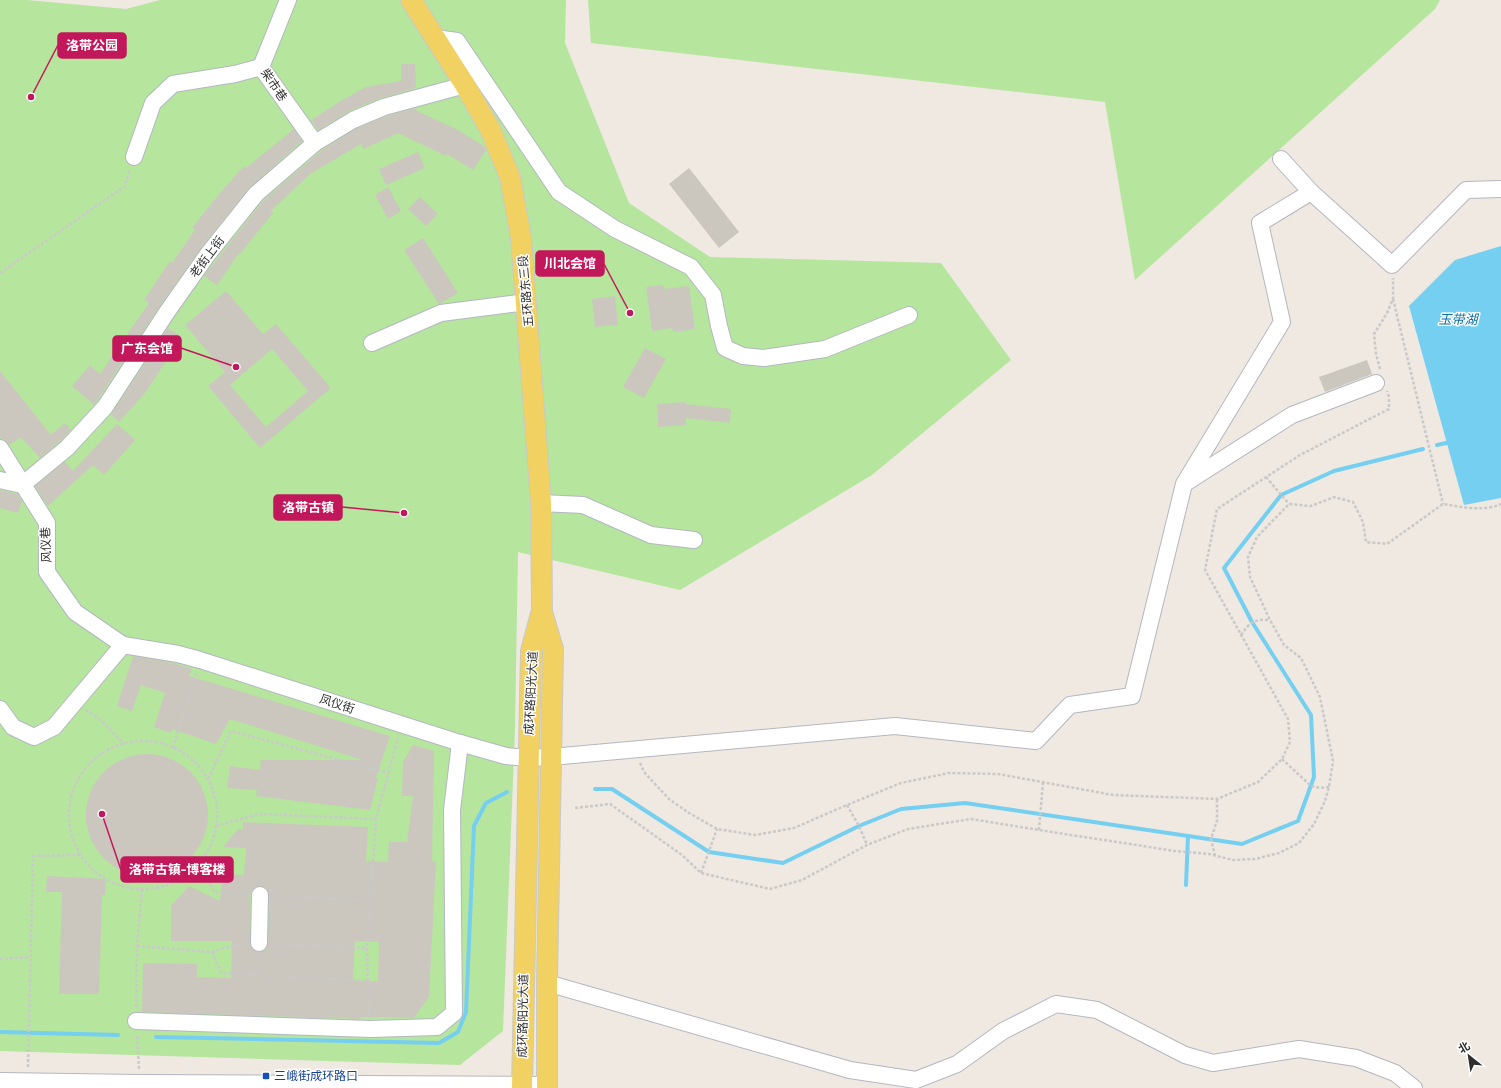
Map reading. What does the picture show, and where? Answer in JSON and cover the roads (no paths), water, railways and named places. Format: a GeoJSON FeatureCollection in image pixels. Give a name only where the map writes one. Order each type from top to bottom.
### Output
{"type":"FeatureCollection","features":[{"type":"Feature","properties":{"kind":"main road","name":"五环路东三段"},"geometry":{"type":"LineString","coordinates":[[411,0],[465,85],[490,129],[510,177],[521,238],[527,302],[541,503],[542,610]]}},
{"type":"Feature","properties":{"kind":"main road","name":"成环路阳光大道"},"geometry":{"type":"LineString","coordinates":[[542,610],[553,649],[547,983],[547,1087]]}},
{"type":"Feature","properties":{"kind":"main road","name":"成环路阳光大道"},"geometry":{"type":"LineString","coordinates":[[522,1087],[531,651],[542,610]]}},
{"type":"Feature","properties":{"kind":"street","name":"柴市巷"},"geometry":{"type":"LineString","coordinates":[[288,0],[261,66],[315,143]]}},
{"type":"Feature","properties":{"kind":"street"},"geometry":{"type":"LineString","coordinates":[[435,38],[457,41],[560,192],[615,229],[691,267],[713,295],[725,348],[743,356],[764,358],[825,349],[909,315]]}},
{"type":"Feature","properties":{"kind":"street"},"geometry":{"type":"LineString","coordinates":[[134,156],[153,103],[173,84],[235,74],[261,66]]}},
{"type":"Feature","properties":{"kind":"street","name":"老街上街"},"geometry":{"type":"LineString","coordinates":[[22,485],[67,448],[105,407],[167,312],[208,254],[256,194],[315,143],[353,120],[384,106],[465,85]]}},
{"type":"Feature","properties":{"kind":"street"},"geometry":{"type":"LineString","coordinates":[[1281,159],[1311,192],[1392,265],[1466,190],[1501,189]]}},
{"type":"Feature","properties":{"kind":"street"},"geometry":{"type":"LineString","coordinates":[[1184,484],[1282,322],[1260,223],[1311,192]]}},
{"type":"Feature","properties":{"kind":"street"},"geometry":{"type":"LineString","coordinates":[[372,343],[441,313],[527,302]]}},
{"type":"Feature","properties":{"kind":"street"},"geometry":{"type":"LineString","coordinates":[[1184,484],[1292,415],[1382,383]]}},
{"type":"Feature","properties":{"kind":"street","name":"风仪巷"},"geometry":{"type":"LineString","coordinates":[[0,448],[47,523],[47,572],[75,612],[123,645]]}},
{"type":"Feature","properties":{"kind":"street"},"geometry":{"type":"LineString","coordinates":[[0,480],[22,485]]}},
{"type":"Feature","properties":{"kind":"street","name":"凤仪街"},"geometry":{"type":"LineString","coordinates":[[123,645],[178,654],[200,660],[460,743],[506,756],[528,758],[551,757],[895,726],[1036,741],[1070,705],[1132,696],[1184,484]]}},
{"type":"Feature","properties":{"kind":"street"},"geometry":{"type":"LineString","coordinates":[[541,503],[583,505],[651,534],[694,540]]}},
{"type":"Feature","properties":{"kind":"street"},"geometry":{"type":"LineString","coordinates":[[0,709],[13,728],[34,737],[54,727],[123,645]]}},
{"type":"Feature","properties":{"kind":"street"},"geometry":{"type":"LineString","coordinates":[[136,1022],[370,1029],[437,1027],[454,1013],[452,810],[460,743]]}},
{"type":"Feature","properties":{"kind":"street"},"geometry":{"type":"LineString","coordinates":[[258,943],[260,894]]}},
{"type":"Feature","properties":{"kind":"street"},"geometry":{"type":"LineString","coordinates":[[547,983],[850,1070],[916,1080],[957,1064],[1003,1031],[1056,1004],[1097,1010],[1185,1055],[1213,1063],[1299,1049],[1356,1058],[1395,1073],[1414,1088]]}},
{"type":"Feature","properties":{"kind":"street"},"geometry":{"type":"LineString","coordinates":[[0,1081],[547,1087]]}},
{"type":"Feature","properties":{"kind":"water","name":"玉带湖"},"geometry":{"type":"Polygon","coordinates":[[[1501,246],[1501,498],[1464,505],[1409,306],[1455,260],[1501,246]]]}},
{"type":"Feature","properties":{"kind":"waterway"},"geometry":{"type":"LineString","coordinates":[[1437,445],[1451,442]]}},
{"type":"Feature","properties":{"kind":"waterway"},"geometry":{"type":"LineString","coordinates":[[595,789],[612,789],[709,852],[783,863],[859,826],[901,809],[965,803],[1242,844],[1298,821],[1314,777],[1311,715],[1252,622],[1224,568],[1281,495],[1334,471],[1423,449]]}},
{"type":"Feature","properties":{"kind":"waterway"},"geometry":{"type":"LineString","coordinates":[[156,1037],[439,1043],[458,1032],[466,1012],[474,826],[486,803],[507,792]]}},
{"type":"Feature","properties":{"kind":"waterway"},"geometry":{"type":"LineString","coordinates":[[1186,885],[1188,836]]}},
{"type":"Feature","properties":{"kind":"waterway"},"geometry":{"type":"LineString","coordinates":[[0,1032],[118,1035]]}},
{"type":"Feature","properties":{"kind":"place","name":"洛带公园"},"geometry":{"type":"Point","coordinates":[31,97]}},
{"type":"Feature","properties":{"kind":"place","name":"川北会馆"},"geometry":{"type":"Point","coordinates":[630,313]}},
{"type":"Feature","properties":{"kind":"place","name":"广东会馆"},"geometry":{"type":"Point","coordinates":[236,367]}},
{"type":"Feature","properties":{"kind":"place","name":"洛带古镇"},"geometry":{"type":"Point","coordinates":[404,513]}},
{"type":"Feature","properties":{"kind":"place","name":"洛带古镇-博客楼"},"geometry":{"type":"Point","coordinates":[102,814]}},
{"type":"Feature","properties":{"kind":"place","name":"三峨街成环路口"},"geometry":{"type":"Point","coordinates":[266,1076]}}]}
